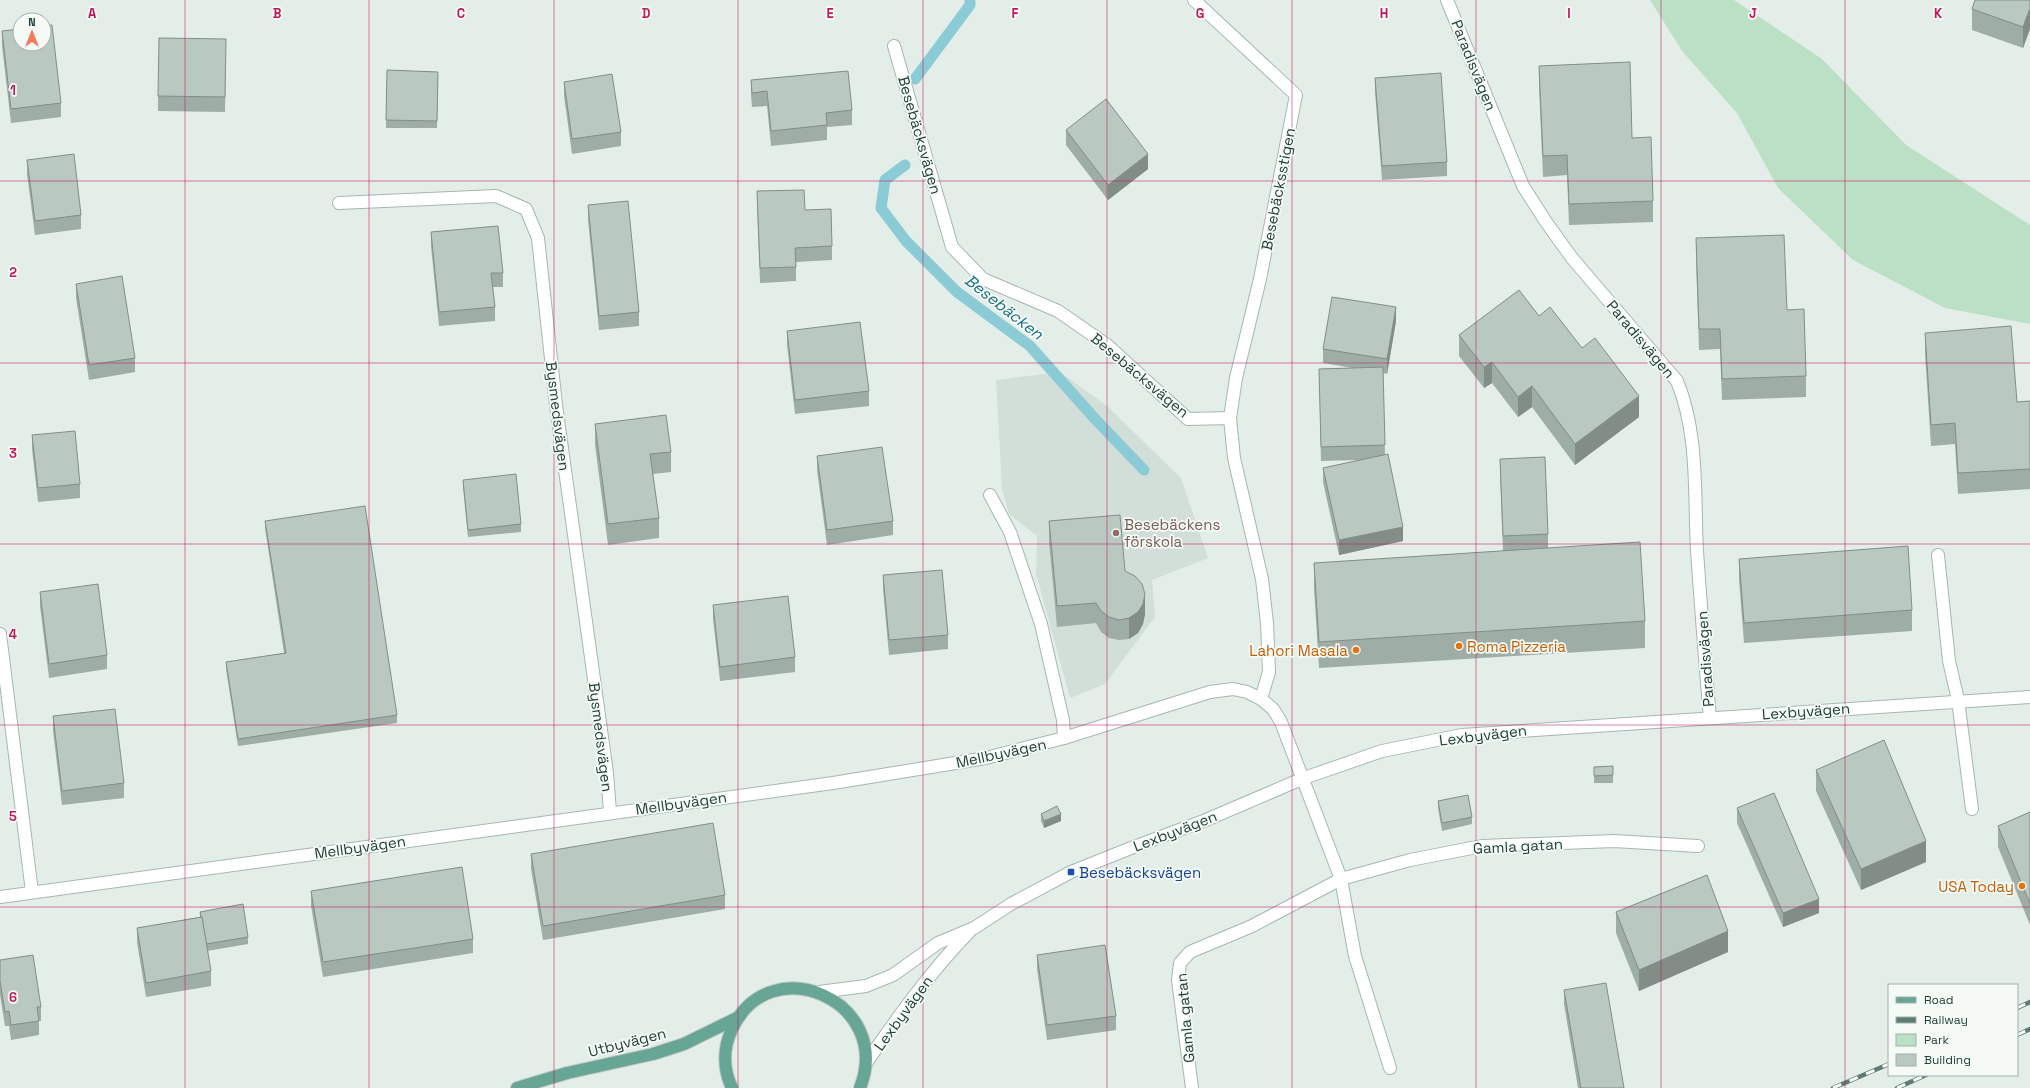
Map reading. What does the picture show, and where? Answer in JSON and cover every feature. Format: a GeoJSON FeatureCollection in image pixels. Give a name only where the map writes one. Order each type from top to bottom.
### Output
{"type":"FeatureCollection","features":[{"type":"Feature","properties":{"kind":"main road"},"geometry":{"type":"LineString","coordinates":[[732,1088],[727,1075],[725,1055],[730,1034],[740,1017],[752,1004],[776,992],[784,989],[802,989],[819,992],[843,1006],[855,1020],[863,1037],[866,1063],[860,1088]]}},
{"type":"Feature","properties":{"kind":"main road","name":"Utbyvägen"},"geometry":{"type":"LineString","coordinates":[[517,1088],[567,1073],[653,1054],[684,1044],[740,1017]]}},
{"type":"Feature","properties":{"kind":"street","name":"Besebäcksstigen"},"geometry":{"type":"LineString","coordinates":[[1194,0],[1296,95],[1260,279],[1236,378],[1230,418]]}},
{"type":"Feature","properties":{"kind":"street","name":"Paradisvägen"},"geometry":{"type":"LineString","coordinates":[[1447,0],[1523,186],[1546,222],[1572,258],[1677,381],[1686,403],[1693,459],[1697,552],[1710,718]]}},
{"type":"Feature","properties":{"kind":"street","name":"Besebäcksvägen"},"geometry":{"type":"LineString","coordinates":[[894,46],[952,247],[983,279],[1058,311],[1107,344],[1188,419],[1230,418]]}},
{"type":"Feature","properties":{"kind":"street","name":"Bysmedsvägen"},"geometry":{"type":"LineString","coordinates":[[339,203],[496,196],[526,209],[538,238],[556,405],[607,773],[610,812]]}},
{"type":"Feature","properties":{"kind":"street"},"geometry":{"type":"LineString","coordinates":[[1230,418],[1234,458],[1262,579],[1270,672],[1261,699]]}},
{"type":"Feature","properties":{"kind":"street"},"geometry":{"type":"LineString","coordinates":[[990,495],[1010,532],[1041,624],[1063,720],[1064,738]]}},
{"type":"Feature","properties":{"kind":"street"},"geometry":{"type":"LineString","coordinates":[[1938,555],[1949,661],[1958,700],[1972,809]]}},
{"type":"Feature","properties":{"kind":"street"},"geometry":{"type":"LineString","coordinates":[[0,634],[32,892]]}},
{"type":"Feature","properties":{"kind":"street","name":"Mellbyvägen"},"geometry":{"type":"LineString","coordinates":[[0,897],[610,812],[833,783],[978,760],[1064,738],[1210,692],[1233,689],[1247,692],[1261,699],[1273,709],[1281,722],[1304,778]]}},
{"type":"Feature","properties":{"kind":"street","name":"Lexbyvägen"},"geometry":{"type":"LineString","coordinates":[[866,1063],[946,955],[974,928],[1010,904],[1070,872],[1206,820],[1304,778],[1382,751],[1462,735],[2030,696]]}},
{"type":"Feature","properties":{"kind":"street"},"geometry":{"type":"LineString","coordinates":[[1304,778],[1341,879],[1355,956],[1390,1068]]}},
{"type":"Feature","properties":{"kind":"street","name":"Gamla gatan"},"geometry":{"type":"LineString","coordinates":[[1192,1088],[1178,980],[1180,963],[1190,952],[1252,926],[1341,879],[1410,860],[1482,846],[1614,842],[1698,846]]}},
{"type":"Feature","properties":{"kind":"street","name":"Lexbyvägen"},"geometry":{"type":"LineString","coordinates":[[819,992],[866,986],[893,975],[938,943],[974,928]]}},
{"type":"Feature","properties":{"kind":"shaded area","name":"Besebäckens förskola"},"geometry":{"type":"Polygon","coordinates":[[[1060,372],[1107,406],[1181,478],[1208,558],[1152,580],[1155,617],[1105,684],[1070,698],[1036,574],[1037,536],[1009,514],[1002,489],[996,380],[1060,372]]]}},
{"type":"Feature","properties":{"kind":"green space"},"geometry":{"type":"Polygon","coordinates":[[[1650,0],[1734,0],[1822,59],[1906,145],[2030,225],[2030,324],[1945,308],[1853,260],[1778,188],[1737,113],[1682,51],[1650,0]]]}},
{"type":"Feature","properties":{"kind":"building"},"geometry":{"type":"Polygon","coordinates":[[[1975,0],[2030,0],[2030,8],[2023,27],[1972,9],[1975,0]]]}},
{"type":"Feature","properties":{"kind":"building"},"geometry":{"type":"Polygon","coordinates":[[[52,25],[61,103],[11,109],[2,31],[12,30],[12,52],[52,52],[52,25]]]}},
{"type":"Feature","properties":{"kind":"building"},"geometry":{"type":"Polygon","coordinates":[[[159,38],[226,39],[225,97],[158,96],[159,38]]]}},
{"type":"Feature","properties":{"kind":"building"},"geometry":{"type":"Polygon","coordinates":[[[1630,62],[1632,138],[1651,137],[1653,201],[1569,204],[1567,155],[1543,156],[1539,66],[1630,62]]]}},
{"type":"Feature","properties":{"kind":"building"},"geometry":{"type":"Polygon","coordinates":[[[387,70],[438,72],[437,121],[386,120],[387,70]]]}},
{"type":"Feature","properties":{"kind":"building"},"geometry":{"type":"Polygon","coordinates":[[[848,71],[852,110],[826,113],[827,125],[771,131],[767,91],[752,93],[751,80],[848,71]]]}},
{"type":"Feature","properties":{"kind":"building"},"geometry":{"type":"Polygon","coordinates":[[[1441,73],[1447,162],[1382,166],[1375,78],[1441,73]]]}},
{"type":"Feature","properties":{"kind":"building"},"geometry":{"type":"Polygon","coordinates":[[[612,74],[621,132],[572,139],[564,82],[612,74]]]}},
{"type":"Feature","properties":{"kind":"building"},"geometry":{"type":"Polygon","coordinates":[[[1106,99],[1148,154],[1108,185],[1066,130],[1106,99]]]}},
{"type":"Feature","properties":{"kind":"building"},"geometry":{"type":"Polygon","coordinates":[[[74,154],[81,215],[35,221],[27,160],[74,154]]]}},
{"type":"Feature","properties":{"kind":"building"},"geometry":{"type":"Polygon","coordinates":[[[804,190],[805,210],[831,209],[832,246],[795,248],[796,267],[760,268],[757,191],[804,190]]]}},
{"type":"Feature","properties":{"kind":"building"},"geometry":{"type":"Polygon","coordinates":[[[628,201],[639,312],[599,316],[588,205],[628,201]]]}},
{"type":"Feature","properties":{"kind":"building"},"geometry":{"type":"Polygon","coordinates":[[[498,226],[503,273],[491,273],[495,307],[439,312],[431,232],[498,226]]]}},
{"type":"Feature","properties":{"kind":"building"},"geometry":{"type":"Polygon","coordinates":[[[1784,235],[1787,310],[1804,309],[1806,376],[1722,379],[1720,329],[1699,329],[1696,238],[1784,235]]]}},
{"type":"Feature","properties":{"kind":"building"},"geometry":{"type":"Polygon","coordinates":[[[122,276],[135,358],[89,365],[76,284],[122,276]]]}},
{"type":"Feature","properties":{"kind":"building"},"geometry":{"type":"Polygon","coordinates":[[[1519,290],[1539,316],[1550,307],[1582,348],[1595,338],[1639,396],[1575,444],[1532,386],[1518,397],[1492,362],[1484,367],[1459,335],[1519,290]]]}},
{"type":"Feature","properties":{"kind":"building"},"geometry":{"type":"Polygon","coordinates":[[[1332,297],[1396,307],[1387,359],[1323,349],[1332,297]]]}},
{"type":"Feature","properties":{"kind":"building"},"geometry":{"type":"Polygon","coordinates":[[[860,322],[869,391],[795,400],[787,331],[860,322]]]}},
{"type":"Feature","properties":{"kind":"building"},"geometry":{"type":"Polygon","coordinates":[[[2011,326],[2017,402],[2030,401],[2030,469],[1958,473],[1955,423],[1931,425],[1925,333],[2011,326]]]}},
{"type":"Feature","properties":{"kind":"building"},"geometry":{"type":"Polygon","coordinates":[[[1383,367],[1385,445],[1321,447],[1319,369],[1383,367]]]}},
{"type":"Feature","properties":{"kind":"building"},"geometry":{"type":"Polygon","coordinates":[[[666,415],[671,452],[650,454],[659,518],[608,524],[595,424],[666,415]]]}},
{"type":"Feature","properties":{"kind":"building"},"geometry":{"type":"Polygon","coordinates":[[[75,431],[80,484],[38,488],[32,435],[75,431]]]}},
{"type":"Feature","properties":{"kind":"building"},"geometry":{"type":"Polygon","coordinates":[[[882,447],[893,521],[827,530],[817,456],[882,447]]]}},
{"type":"Feature","properties":{"kind":"building"},"geometry":{"type":"Polygon","coordinates":[[[1388,454],[1403,527],[1339,540],[1323,468],[1388,454]]]}},
{"type":"Feature","properties":{"kind":"building"},"geometry":{"type":"Polygon","coordinates":[[[1545,457],[1548,534],[1503,536],[1500,459],[1545,457]]]}},
{"type":"Feature","properties":{"kind":"building"},"geometry":{"type":"Polygon","coordinates":[[[516,474],[521,524],[468,530],[463,480],[516,474]]]}},
{"type":"Feature","properties":{"kind":"building"},"geometry":{"type":"Polygon","coordinates":[[[365,506],[397,715],[238,739],[226,662],[286,653],[265,521],[365,506]]]}},
{"type":"Feature","properties":{"kind":"building"},"geometry":{"type":"Polygon","coordinates":[[[1120,515],[1125,571],[1135,576],[1142,584],[1145,594],[1143,604],[1138,612],[1129,618],[1119,620],[1109,617],[1101,611],[1096,603],[1057,606],[1049,521],[1120,515]]]}},
{"type":"Feature","properties":{"kind":"building"},"geometry":{"type":"Polygon","coordinates":[[[1640,542],[1645,621],[1319,642],[1314,563],[1640,542]]]}},
{"type":"Feature","properties":{"kind":"building"},"geometry":{"type":"Polygon","coordinates":[[[1908,546],[1912,610],[1744,623],[1739,559],[1908,546]]]}},
{"type":"Feature","properties":{"kind":"building"},"geometry":{"type":"Polygon","coordinates":[[[942,570],[948,635],[889,640],[883,575],[942,570]]]}},
{"type":"Feature","properties":{"kind":"building"},"geometry":{"type":"Polygon","coordinates":[[[98,584],[107,655],[49,664],[40,592],[98,584]]]}},
{"type":"Feature","properties":{"kind":"building"},"geometry":{"type":"Polygon","coordinates":[[[788,596],[795,657],[720,667],[713,605],[788,596]]]}},
{"type":"Feature","properties":{"kind":"building"},"geometry":{"type":"Polygon","coordinates":[[[115,709],[124,783],[62,791],[53,716],[115,709]]]}},
{"type":"Feature","properties":{"kind":"building"},"geometry":{"type":"Polygon","coordinates":[[[1884,740],[1926,841],[1861,869],[1816,770],[1884,740]]]}},
{"type":"Feature","properties":{"kind":"building"},"geometry":{"type":"Polygon","coordinates":[[[1613,766],[1613,775],[1594,776],[1594,767],[1613,766]]]}},
{"type":"Feature","properties":{"kind":"building"},"geometry":{"type":"Polygon","coordinates":[[[1774,793],[1819,899],[1783,913],[1737,808],[1774,793]]]}},
{"type":"Feature","properties":{"kind":"building"},"geometry":{"type":"Polygon","coordinates":[[[1468,795],[1472,817],[1442,823],[1438,801],[1468,795]]]}},
{"type":"Feature","properties":{"kind":"building"},"geometry":{"type":"Polygon","coordinates":[[[1057,806],[1061,814],[1044,821],[1041,814],[1057,806]]]}},
{"type":"Feature","properties":{"kind":"building"},"geometry":{"type":"Polygon","coordinates":[[[2030,812],[2030,904],[1998,826],[2030,812]]]}},
{"type":"Feature","properties":{"kind":"building"},"geometry":{"type":"Polygon","coordinates":[[[713,823],[725,895],[543,926],[531,854],[713,823]]]}},
{"type":"Feature","properties":{"kind":"building"},"geometry":{"type":"Polygon","coordinates":[[[462,867],[473,939],[323,962],[311,891],[462,867]]]}},
{"type":"Feature","properties":{"kind":"building"},"geometry":{"type":"Polygon","coordinates":[[[1707,875],[1728,931],[1639,970],[1616,912],[1707,875]]]}},
{"type":"Feature","properties":{"kind":"building"},"geometry":{"type":"Polygon","coordinates":[[[243,904],[248,937],[206,944],[200,912],[243,904]]]}},
{"type":"Feature","properties":{"kind":"building"},"geometry":{"type":"Polygon","coordinates":[[[202,917],[211,971],[146,983],[137,928],[202,917]]]}},
{"type":"Feature","properties":{"kind":"building"},"geometry":{"type":"Polygon","coordinates":[[[1105,945],[1116,1016],[1047,1025],[1037,955],[1105,945]]]}},
{"type":"Feature","properties":{"kind":"building"},"geometry":{"type":"Polygon","coordinates":[[[33,955],[41,1007],[37,1007],[39,1021],[11,1025],[9,1011],[5,1012],[0,981],[0,960],[33,955]]]}},
{"type":"Feature","properties":{"kind":"building"},"geometry":{"type":"Polygon","coordinates":[[[1606,983],[1624,1088],[1581,1088],[1564,990],[1606,983]]]}},
{"type":"Feature","properties":{"kind":"waterway","name":"Besebäcken"},"geometry":{"type":"LineString","coordinates":[[915,79],[970,5],[970,0]]}},
{"type":"Feature","properties":{"kind":"waterway","name":"Besebäcken"},"geometry":{"type":"LineString","coordinates":[[905,165],[885,180],[881,208],[906,241],[957,292],[1030,346],[1096,420],[1144,470]]}},
{"type":"Feature","properties":{"kind":"railway"},"geometry":{"type":"LineString","coordinates":[[2018,1008],[2030,1002]]}},
{"type":"Feature","properties":{"kind":"railway"},"geometry":{"type":"LineString","coordinates":[[2018,1035],[2030,1029]]}},
{"type":"Feature","properties":{"kind":"railway"},"geometry":{"type":"LineString","coordinates":[[1833,1088],[1888,1064]]}},
{"type":"Feature","properties":{"kind":"railway"},"geometry":{"type":"LineString","coordinates":[[1897,1088],[1924,1076]]}},
{"type":"Feature","properties":{"kind":"place","name":"Besebäckens förskola"},"geometry":{"type":"Point","coordinates":[1116,533]}},
{"type":"Feature","properties":{"kind":"place","name":"Roma Pizzeria"},"geometry":{"type":"Point","coordinates":[1459,646]}},
{"type":"Feature","properties":{"kind":"place","name":"Lahori Masala"},"geometry":{"type":"Point","coordinates":[1356,650]}},
{"type":"Feature","properties":{"kind":"place","name":"Besebäcksvägen"},"geometry":{"type":"Point","coordinates":[1071,872]}},
{"type":"Feature","properties":{"kind":"place","name":"USA Today"},"geometry":{"type":"Point","coordinates":[2022,886]}}]}
